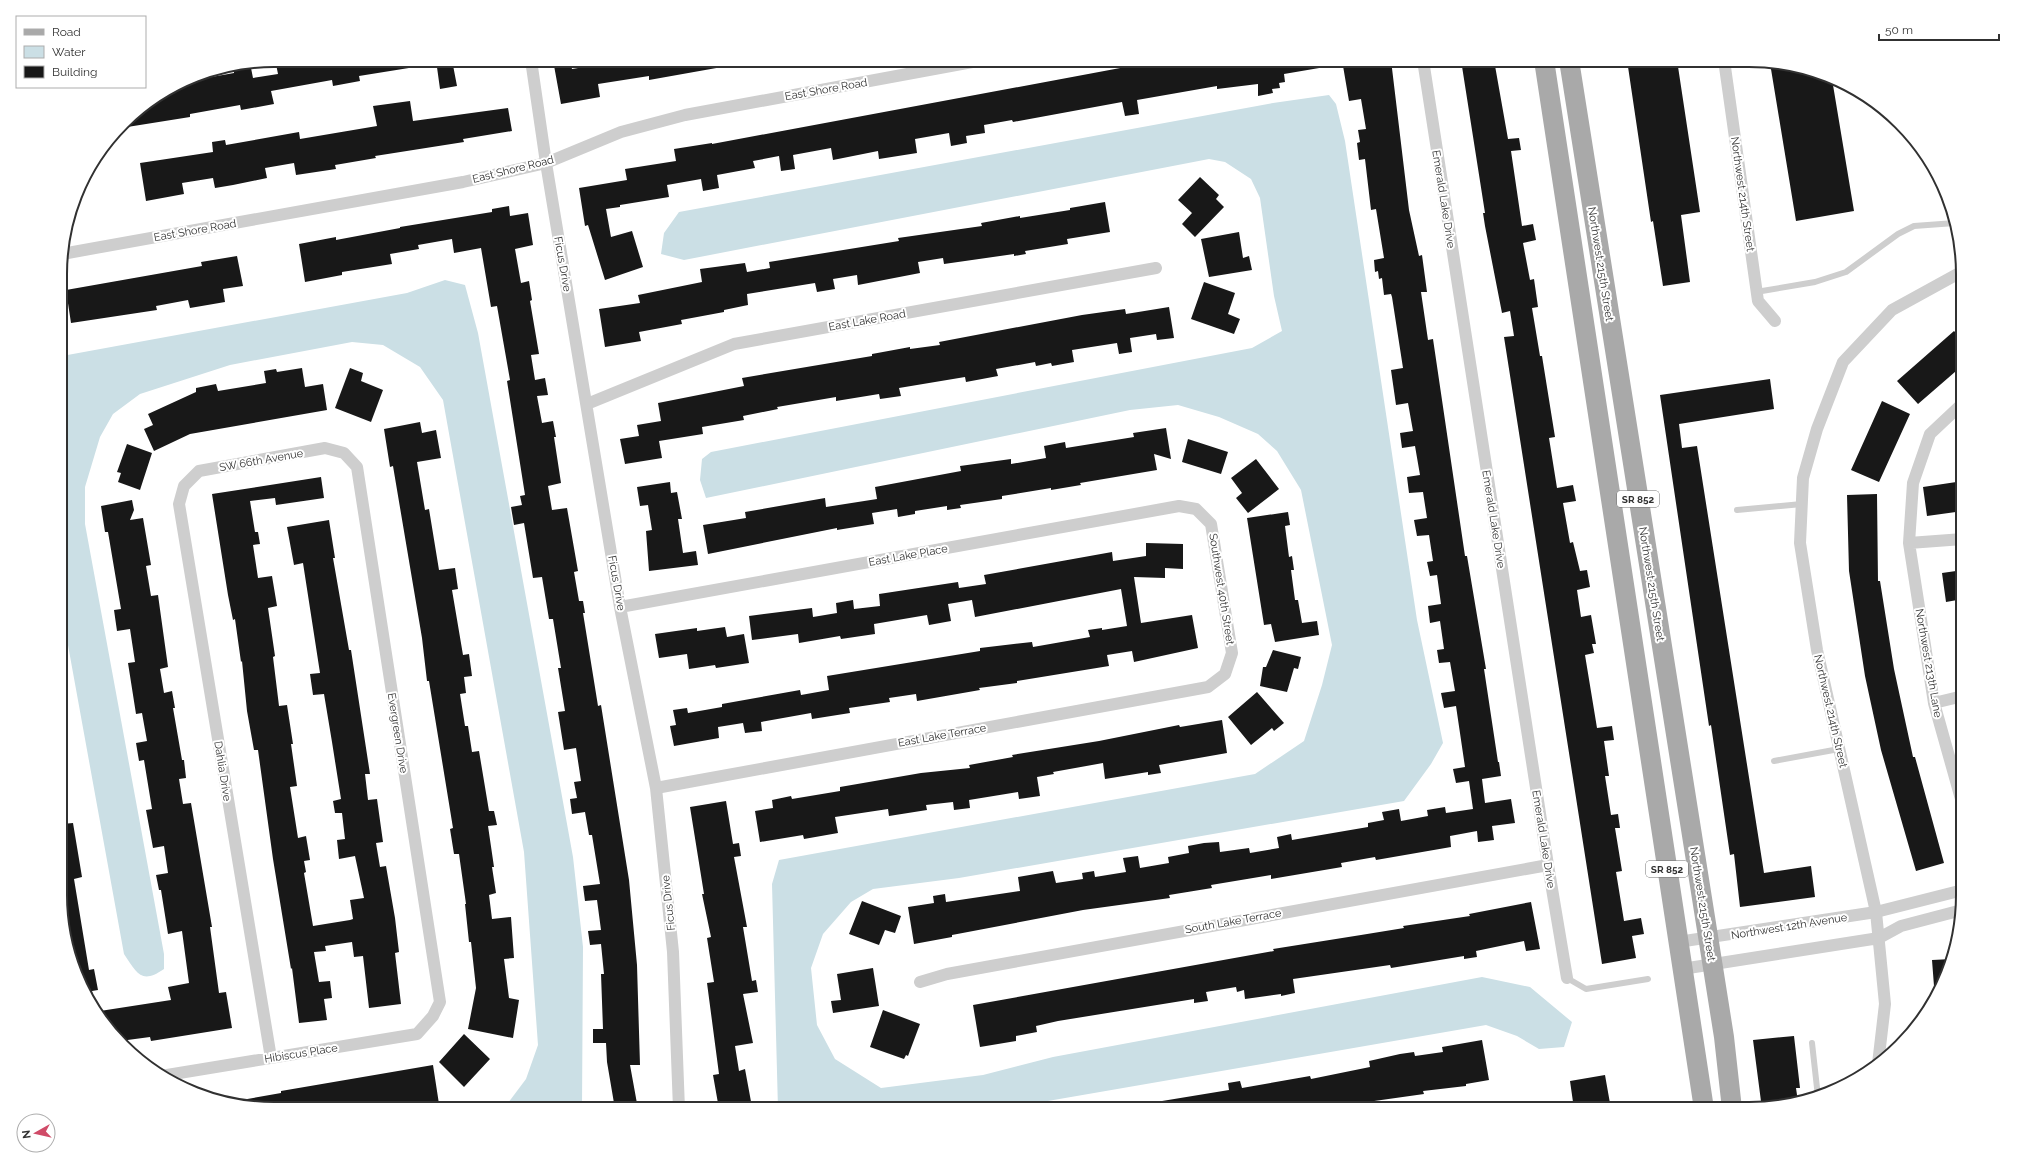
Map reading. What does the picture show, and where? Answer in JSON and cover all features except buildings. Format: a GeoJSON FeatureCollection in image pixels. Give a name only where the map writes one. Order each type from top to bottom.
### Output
{"type":"FeatureCollection","features":[{"type":"Feature","properties":{"kind":"main road","name":"SR 852"},"geometry":{"type":"LineString","coordinates":[[1545,67],[1703,1102]]}},
{"type":"Feature","properties":{"kind":"main road","name":"Northwest 215th Street"},"geometry":{"type":"LineString","coordinates":[[1570,67],[1724,1037],[1731,1102]]}},
{"type":"Feature","properties":{"kind":"street","name":"Ficus Drive"},"geometry":{"type":"LineString","coordinates":[[532,67],[546,163],[620,607],[656,788],[674,952],[679,1102]]}},
{"type":"Feature","properties":{"kind":"street","name":"East Shore Road"},"geometry":{"type":"LineString","coordinates":[[68,253],[463,182],[546,163],[621,132],[685,115],[945,67]]}},
{"type":"Feature","properties":{"kind":"street","name":"Emerald Lake Drive"},"geometry":{"type":"LineString","coordinates":[[1424,67],[1548,865],[1567,978]]}},
{"type":"Feature","properties":{"kind":"street","name":"Northwest 214th Street"},"geometry":{"type":"LineString","coordinates":[[1725,67],[1756,292],[1758,301],[1775,321]]}},
{"type":"Feature","properties":{"kind":"street","name":"East Lake Road"},"geometry":{"type":"LineString","coordinates":[[586,404],[734,344],[1156,268]]}},
{"type":"Feature","properties":{"kind":"street","name":"Northwest 214th Street"},"geometry":{"type":"LineString","coordinates":[[1879,1056],[1885,1004],[1876,912],[1817,650],[1800,543],[1803,478],[1817,429],[1843,362],[1892,310],[1956,274]]}},
{"type":"Feature","properties":{"kind":"street","name":"Northwest 213th Lane"},"geometry":{"type":"LineString","coordinates":[[1956,409],[1930,434],[1913,483],[1909,543],[1934,703],[1956,774]]}},
{"type":"Feature","properties":{"kind":"street","name":"SW 66th Avenue"},"geometry":{"type":"LineString","coordinates":[[184,486],[199,471],[325,448],[344,453]]}},
{"type":"Feature","properties":{"kind":"street","name":"Evergreen Drive"},"geometry":{"type":"LineString","coordinates":[[344,453],[358,467],[440,1002],[433,1016]]}},
{"type":"Feature","properties":{"kind":"street","name":"Dahlia Drive"},"geometry":{"type":"LineString","coordinates":[[184,486],[179,504],[271,1058]]}},
{"type":"Feature","properties":{"kind":"street","name":"East Lake Place"},"geometry":{"type":"LineString","coordinates":[[620,607],[1179,506],[1196,509]]}},
{"type":"Feature","properties":{"kind":"street","name":"Southwest 40th Street"},"geometry":{"type":"LineString","coordinates":[[1196,509],[1211,524],[1232,653],[1225,674]]}},
{"type":"Feature","properties":{"kind":"street"},"geometry":{"type":"LineString","coordinates":[[1909,543],[1956,539]]}},
{"type":"Feature","properties":{"kind":"street","name":"East Lake Terrace"},"geometry":{"type":"LineString","coordinates":[[656,788],[1208,687],[1225,674]]}},
{"type":"Feature","properties":{"kind":"street"},"geometry":{"type":"LineString","coordinates":[[1934,703],[1956,698]]}},
{"type":"Feature","properties":{"kind":"street","name":"South Lake Terrace"},"geometry":{"type":"LineString","coordinates":[[920,982],[947,974],[1548,865]]}},
{"type":"Feature","properties":{"kind":"street"},"geometry":{"type":"LineString","coordinates":[[1876,912],[1956,892]]}},
{"type":"Feature","properties":{"kind":"street","name":"Northwest 12th Avenue"},"geometry":{"type":"LineString","coordinates":[[1678,942],[1876,912]]}},
{"type":"Feature","properties":{"kind":"street"},"geometry":{"type":"LineString","coordinates":[[1682,969],[1879,938],[1901,926],[1956,912]]}},
{"type":"Feature","properties":{"kind":"street","name":"Hibiscus Place"},"geometry":{"type":"LineString","coordinates":[[171,1075],[417,1034],[433,1016]]}},
{"type":"Feature","properties":{"kind":"lane"},"geometry":{"type":"LineString","coordinates":[[1756,292],[1815,282],[1846,272],[1898,234],[1914,226],[1950,223]]}},
{"type":"Feature","properties":{"kind":"lane"},"geometry":{"type":"LineString","coordinates":[[1737,510],[1802,504]]}},
{"type":"Feature","properties":{"kind":"lane"},"geometry":{"type":"LineString","coordinates":[[1774,761],[1839,749]]}},
{"type":"Feature","properties":{"kind":"lane"},"geometry":{"type":"LineString","coordinates":[[1567,978],[1586,989],[1648,979]]}},
{"type":"Feature","properties":{"kind":"lane"},"geometry":{"type":"LineString","coordinates":[[1812,1043],[1817,1090]]}},
{"type":"Feature","properties":{"kind":"water"},"geometry":{"type":"Polygon","coordinates":[[[1329,95],[1336,104],[1345,141],[1417,620],[1443,743],[1431,764],[1404,801],[959,878],[873,889],[851,902],[823,934],[811,968],[817,1025],[835,1059],[881,1088],[983,1075],[1053,1057],[1482,977],[1530,987],[1572,1022],[1564,1047],[1539,1049],[1517,1036],[1486,1025],[1042,1102],[778,1102],[772,884],[779,860],[1255,774],[1304,741],[1322,685],[1332,645],[1301,490],[1277,451],[1258,434],[1219,417],[1178,405],[1130,410],[706,498],[700,480],[702,459],[711,452],[1252,348],[1282,331],[1274,296],[1260,198],[1251,179],[1225,162],[1209,159],[684,260],[661,254],[664,233],[679,212],[1273,103],[1329,95]]]}},
{"type":"Feature","properties":{"kind":"water"},"geometry":{"type":"Polygon","coordinates":[[[445,280],[465,285],[478,333],[573,857],[583,947],[582,1102],[509,1102],[526,1079],[538,1045],[524,852],[443,400],[420,367],[383,345],[352,342],[230,365],[140,394],[113,414],[100,437],[85,487],[85,524],[164,954],[164,969],[150,976],[140,975],[132,967],[124,954],[67,640],[67,355],[407,293],[445,280]]]}}]}
